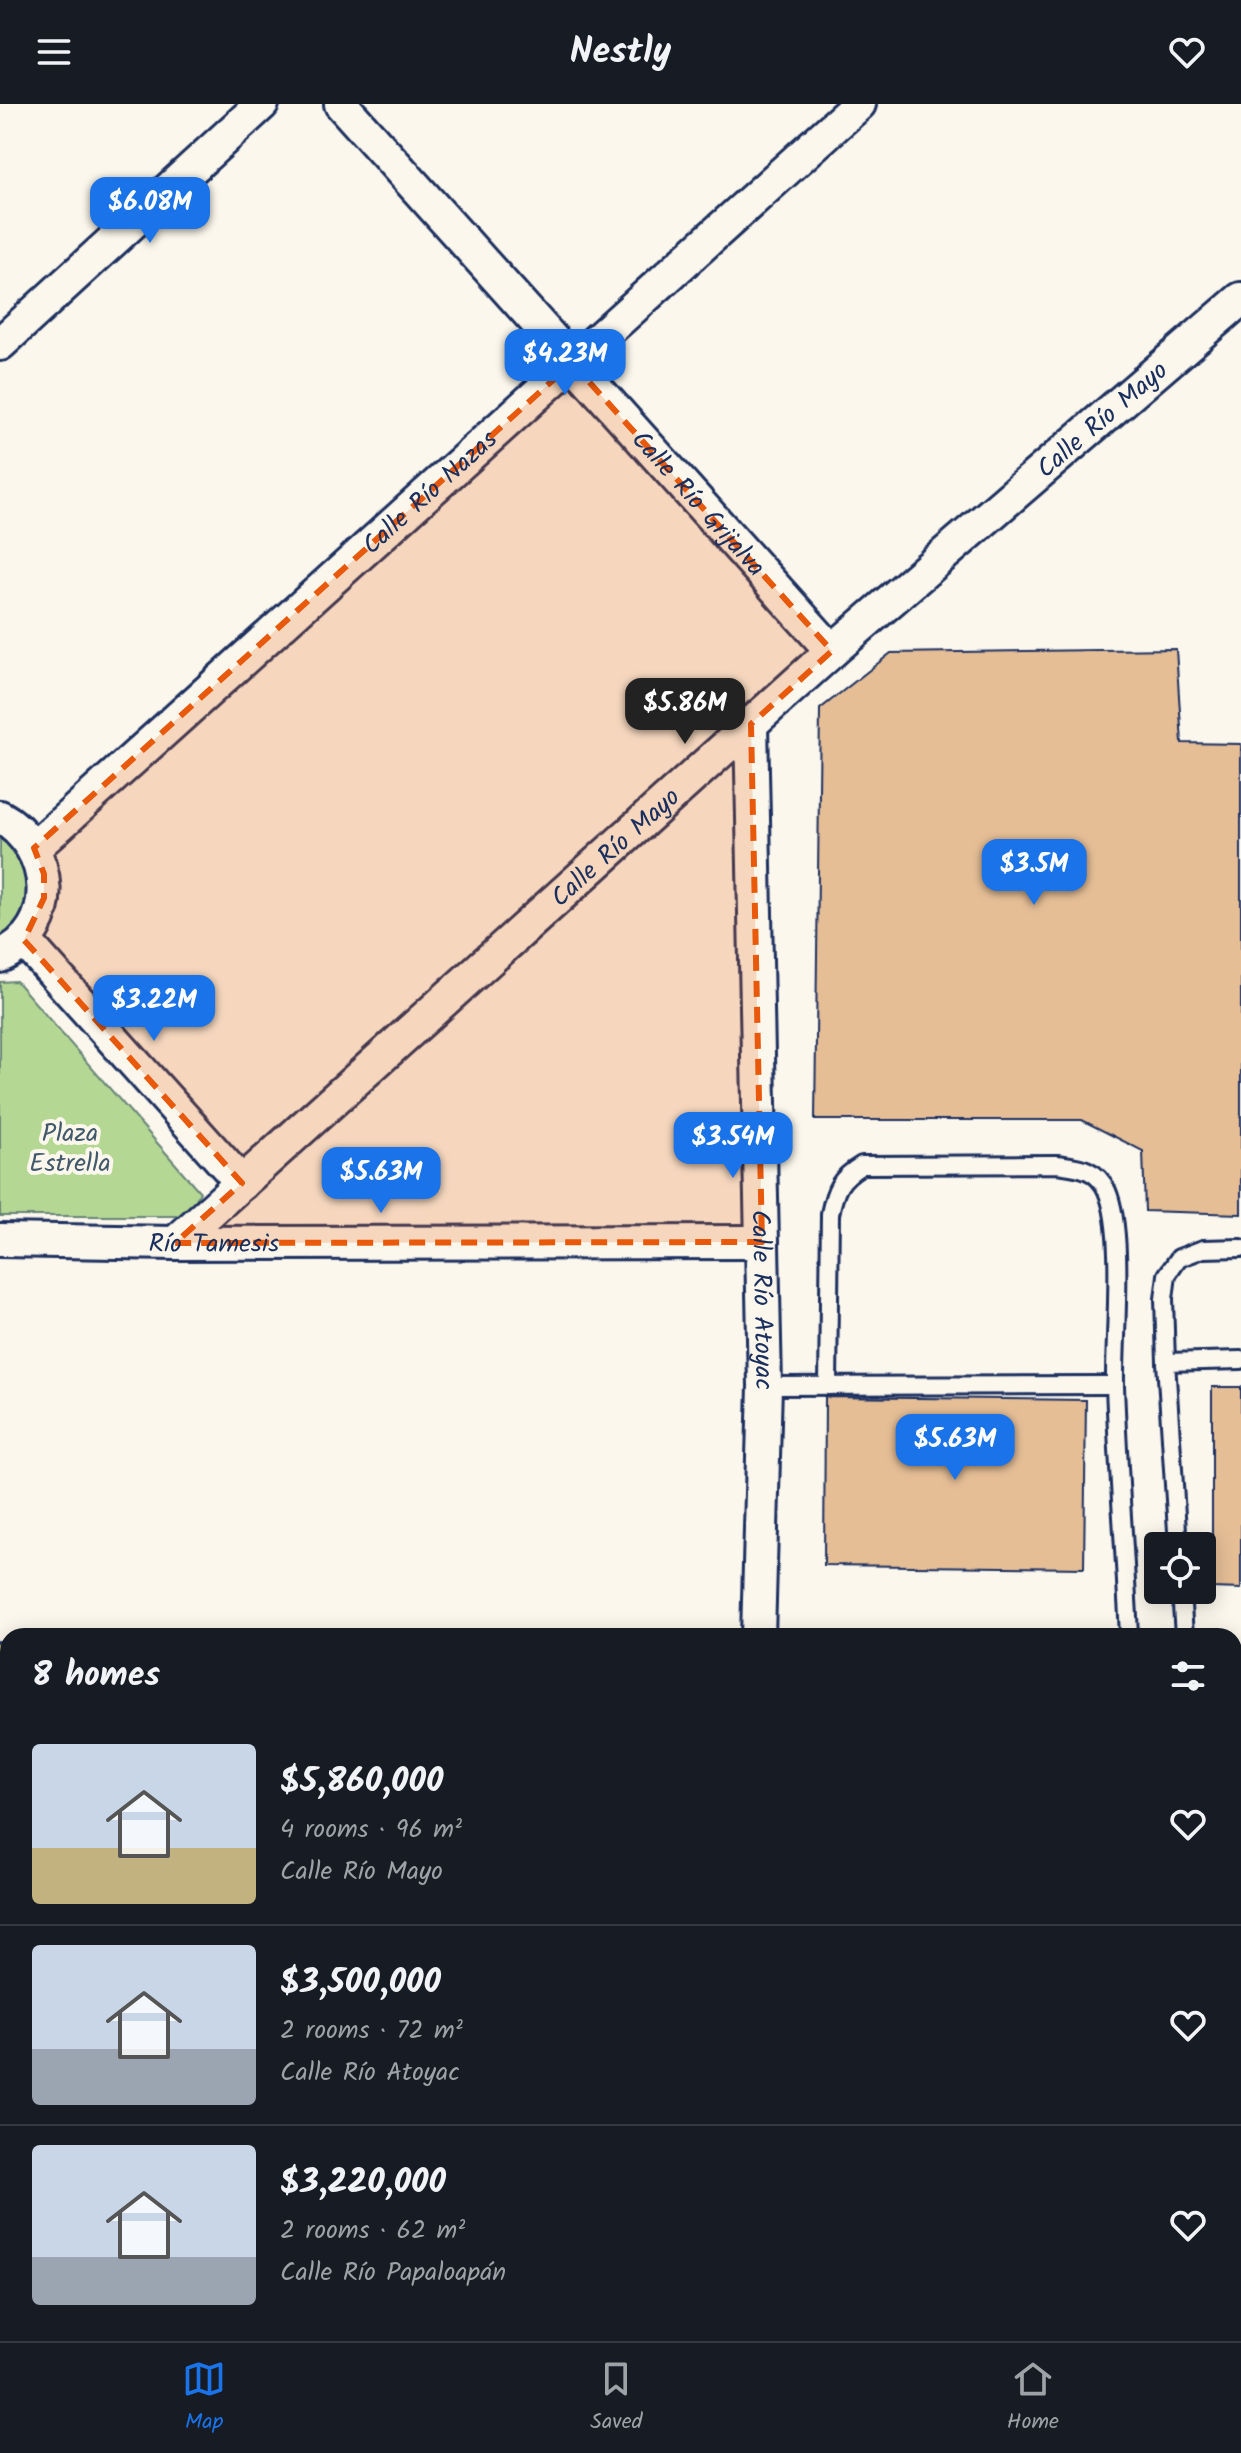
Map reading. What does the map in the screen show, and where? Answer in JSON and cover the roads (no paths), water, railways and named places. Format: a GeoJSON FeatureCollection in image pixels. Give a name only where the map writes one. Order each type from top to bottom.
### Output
{"type":"FeatureCollection","features":[{"type":"Feature","properties":{"kind":"street"},"geometry":{"type":"LineString","coordinates":[[0,344],[262,104]]}},
{"type":"Feature","properties":{"kind":"street","name":"Calle Río Grijalva"},"geometry":{"type":"LineString","coordinates":[[341,104],[832,651]]}},
{"type":"Feature","properties":{"kind":"street","name":"Calle Río Nazas"},"geometry":{"type":"LineString","coordinates":[[34,848],[859,104]]}},
{"type":"Feature","properties":{"kind":"street","name":"Calle Río Mayo"},"geometry":{"type":"LineString","coordinates":[[175,1243],[832,651],[1241,299]]}},
{"type":"Feature","properties":{"kind":"street","name":"Calle Río Atoyac"},"geometry":{"type":"LineString","coordinates":[[751,724],[765,1386],[758,1628]]}},
{"type":"Feature","properties":{"kind":"street"},"geometry":{"type":"LineString","coordinates":[[0,817],[22,832],[34,848],[44,874],[44,898],[38,920],[12,948],[242,1183]]}},
{"type":"Feature","properties":{"kind":"street","name":"Río Tamesis"},"geometry":{"type":"LineString","coordinates":[[0,1240],[175,1243],[762,1242]]}},
{"type":"Feature","properties":{"kind":"lane"},"geometry":{"type":"LineString","coordinates":[[828,1386],[830,1214],[834,1192],[843,1177],[862,1165],[1027,1164],[1083,1167],[1096,1174],[1107,1192],[1115,1222],[1115,1385],[1129,1628]]}},
{"type":"Feature","properties":{"kind":"lane"},"geometry":{"type":"LineString","coordinates":[[1177,1532],[1166,1362],[1164,1299],[1167,1275],[1179,1258],[1203,1249],[1241,1248]]}},
{"type":"Feature","properties":{"kind":"lane"},"geometry":{"type":"LineString","coordinates":[[1166,1362],[1241,1360]]}},
{"type":"Feature","properties":{"kind":"lane"},"geometry":{"type":"LineString","coordinates":[[765,1386],[1115,1385]]}},
{"type":"Feature","properties":{"kind":"lane"},"geometry":{"type":"LineString","coordinates":[[1182,1604],[1183,1628]]}},
{"type":"Feature","properties":{"kind":"park label","name":"Plaza Estrella"},"geometry":{"type":"Point","coordinates":[70,1147]}}]}
